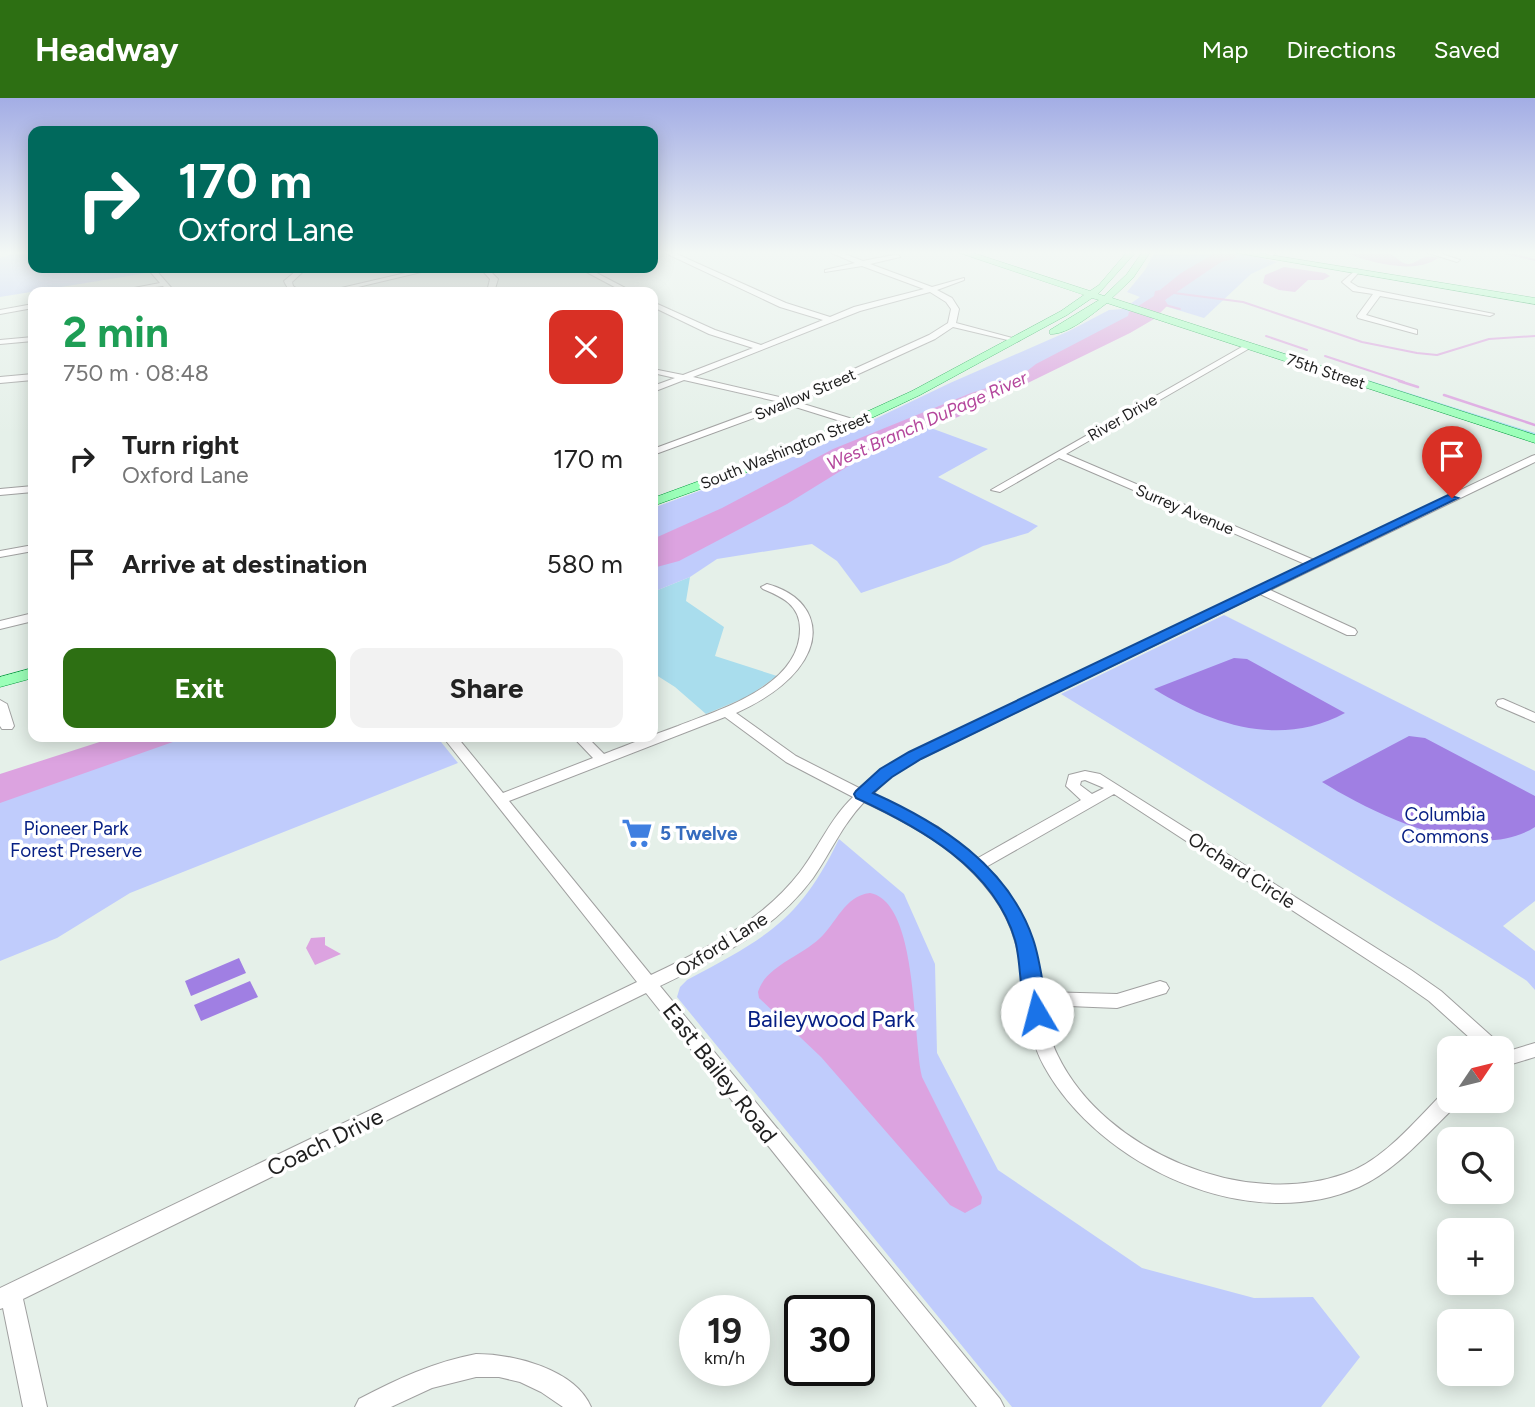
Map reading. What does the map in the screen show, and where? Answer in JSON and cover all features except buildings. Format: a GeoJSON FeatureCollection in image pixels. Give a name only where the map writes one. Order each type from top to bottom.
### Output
{"type":"FeatureCollection","features":[{"type":"Feature","properties":{"kind":"main road","name":"South Washington Street"},"geometry":{"type":"LineString","coordinates":[[658,500],[757,465],[856,423],[1065,312]]}},
{"type":"Feature","properties":{"kind":"main road","name":"South Washington Street"},"geometry":{"type":"LineString","coordinates":[[916,393],[1057,330],[1086,312]]}},
{"type":"Feature","properties":{"kind":"main road","name":"75th Street"},"geometry":{"type":"LineString","coordinates":[[1157,312],[1535,430]]}},
{"type":"Feature","properties":{"kind":"main road","name":"75th Street"},"geometry":{"type":"LineString","coordinates":[[1167,315],[1247,346],[1535,439]]}},
{"type":"Feature","properties":{"kind":"main road"},"geometry":{"type":"LineString","coordinates":[[0,682],[28,674]]}},
{"type":"Feature","properties":{"kind":"street"},"geometry":{"type":"LineString","coordinates":[[670,312],[712,332],[761,348]]}},
{"type":"Feature","properties":{"kind":"street"},"geometry":{"type":"LineString","coordinates":[[806,312],[830,320]]}},
{"type":"Feature","properties":{"kind":"street"},"geometry":{"type":"LineString","coordinates":[[658,387],[850,312]]}},
{"type":"Feature","properties":{"kind":"street"},"geometry":{"type":"LineString","coordinates":[[956,312],[952,324],[1016,340]]}},
{"type":"Feature","properties":{"kind":"street"},"geometry":{"type":"LineString","coordinates":[[1364,312],[1361,316],[1414,332]]}},
{"type":"Feature","properties":{"kind":"street"},"geometry":{"type":"LineString","coordinates":[[1480,312],[1490,314]]}},
{"type":"Feature","properties":{"kind":"street","name":"Swallow Street"},"geometry":{"type":"LineString","coordinates":[[658,450],[790,402],[932,337],[952,324]]}},
{"type":"Feature","properties":{"kind":"street"},"geometry":{"type":"LineString","coordinates":[[0,342],[28,340]]}},
{"type":"Feature","properties":{"kind":"street","name":"River Drive"},"geometry":{"type":"LineString","coordinates":[[996,490],[1247,346]]}},
{"type":"Feature","properties":{"kind":"street"},"geometry":{"type":"LineString","coordinates":[[658,373],[681,380],[790,402],[856,423]]}},
{"type":"Feature","properties":{"kind":"street"},"geometry":{"type":"LineString","coordinates":[[0,380],[28,377]]}},
{"type":"Feature","properties":{"kind":"street","name":"Surrey Avenue"},"geometry":{"type":"LineString","coordinates":[[1058,454],[1312,565]]}},
{"type":"Feature","properties":{"kind":"street","name":"Oxford Lane"},"geometry":{"type":"LineString","coordinates":[[651,985],[713,953],[749,931],[779,907],[807,874],[843,815],[886,773],[915,756],[1535,458]]}},
{"type":"Feature","properties":{"kind":"street"},"geometry":{"type":"LineString","coordinates":[[0,492],[28,489]]}},
{"type":"Feature","properties":{"kind":"street"},"geometry":{"type":"LineString","coordinates":[[0,554],[28,549]]}},
{"type":"Feature","properties":{"kind":"street"},"geometry":{"type":"LineString","coordinates":[[658,738],[727,712],[761,694],[780,681],[795,664],[806,634],[801,608],[793,598],[767,587]]}},
{"type":"Feature","properties":{"kind":"street"},"geometry":{"type":"LineString","coordinates":[[1260,590],[1351,632]]}},
{"type":"Feature","properties":{"kind":"street"},"geometry":{"type":"LineString","coordinates":[[0,625],[28,618]]}},
{"type":"Feature","properties":{"kind":"street"},"geometry":{"type":"LineString","coordinates":[[1503,703],[1535,718]]}},
{"type":"Feature","properties":{"kind":"street"},"geometry":{"type":"LineString","coordinates":[[0,704],[7,726]]}},
{"type":"Feature","properties":{"kind":"street"},"geometry":{"type":"LineString","coordinates":[[727,712],[777,751],[926,825],[977,865],[1015,919],[1029,957],[1041,1033],[1049,1057],[1068,1090],[1089,1114],[1144,1155],[1170,1169],[1243,1191],[1288,1193],[1324,1189],[1349,1182],[1379,1165],[1437,1111]]}},
{"type":"Feature","properties":{"kind":"street","name":"East Bailey Road"},"geometry":{"type":"LineString","coordinates":[[454,742],[804,1178],[992,1407]]}},
{"type":"Feature","properties":{"kind":"street"},"geometry":{"type":"LineString","coordinates":[[585,742],[601,760]]}},
{"type":"Feature","properties":{"kind":"street"},"geometry":{"type":"LineString","coordinates":[[500,799],[648,742]]}},
{"type":"Feature","properties":{"kind":"street","name":"Orchard Circle"},"geometry":{"type":"LineString","coordinates":[[1092,801],[1073,786],[1074,778],[1094,776],[1114,788],[1405,975],[1435,996],[1478,1036]]}},
{"type":"Feature","properties":{"kind":"street"},"geometry":{"type":"LineString","coordinates":[[977,865],[1114,788]]}},
{"type":"Feature","properties":{"kind":"street","name":"Coach Drive"},"geometry":{"type":"LineString","coordinates":[[5,1297],[651,985]]}},
{"type":"Feature","properties":{"kind":"street"},"geometry":{"type":"LineString","coordinates":[[1035,998],[1117,1001],[1160,988]]}},
{"type":"Feature","properties":{"kind":"street"},"geometry":{"type":"LineString","coordinates":[[1514,1054],[1535,1050]]}},
{"type":"Feature","properties":{"kind":"street"},"geometry":{"type":"LineString","coordinates":[[5,1297],[35,1407]]}},
{"type":"Feature","properties":{"kind":"street"},"geometry":{"type":"LineString","coordinates":[[367,1407],[444,1371],[488,1365],[519,1369],[539,1377],[564,1393],[579,1407]]}},
{"type":"Feature","properties":{"kind":"shaded area"},"geometry":{"type":"Polygon","coordinates":[[[1175,319],[1535,433],[1535,437],[1175,319]]]}},
{"type":"Feature","properties":{"kind":"shaded area"},"geometry":{"type":"Polygon","coordinates":[[[690,577],[686,601],[724,627],[715,656],[777,676],[749,696],[706,714],[658,676],[658,590],[690,577]]]}},
{"type":"Feature","properties":{"kind":"green space"},"geometry":{"type":"Polygon","coordinates":[[[1105,312],[1144,312],[1127,327],[920,424],[988,449],[938,477],[1038,526],[1028,533],[983,546],[949,563],[861,593],[837,561],[812,544],[717,559],[690,577],[658,590],[658,506],[806,452],[950,383],[1069,331],[1105,312]]]}},
{"type":"Feature","properties":{"kind":"green space"},"geometry":{"type":"Polygon","coordinates":[[[1185,312],[1210,312],[1204,318],[1185,312]]]}},
{"type":"Feature","properties":{"kind":"green space","name":"Columbia Commons"},"geometry":{"type":"Polygon","coordinates":[[[1224,615],[1535,771],[1535,901],[1503,926],[1535,951],[1535,990],[1527,981],[1475,948],[1061,694],[1224,615]]]}},
{"type":"Feature","properties":{"kind":"green space"},"geometry":{"type":"Polygon","coordinates":[[[1234,658],[1247,659],[1345,713],[1296,729],[1247,728],[1199,713],[1154,689],[1234,658]]]}},
{"type":"Feature","properties":{"kind":"green space"},"geometry":{"type":"Polygon","coordinates":[[[1409,736],[1425,738],[1535,796],[1535,827],[1511,837],[1484,840],[1455,838],[1397,820],[1322,782],[1409,736]]]}},
{"type":"Feature","properties":{"kind":"green space","name":"Pioneer Park Forest Preserve"},"geometry":{"type":"Polygon","coordinates":[[[126,742],[441,742],[458,763],[130,893],[57,938],[0,961],[0,786],[126,742]]]}},
{"type":"Feature","properties":{"kind":"green space","name":"Baileywood Park"},"geometry":{"type":"Polygon","coordinates":[[[839,839],[904,894],[935,964],[937,1053],[998,1170],[1142,1268],[1254,1298],[1313,1297],[1360,1357],[1321,1407],[1012,1407],[677,997],[680,987],[687,980],[759,939],[794,909],[824,867],[839,839]]]}},
{"type":"Feature","properties":{"kind":"green space"},"geometry":{"type":"Polygon","coordinates":[[[239,958],[246,973],[191,996],[185,981],[239,958]]]}},
{"type":"Feature","properties":{"kind":"green space"},"geometry":{"type":"Polygon","coordinates":[[[250,981],[258,997],[201,1021],[194,1005],[250,981]]]}},
{"type":"Feature","properties":{"kind":"water","name":"West Branch DuPage River"},"geometry":{"type":"Polygon","coordinates":[[[1129,312],[1161,312],[1130,333],[958,417],[894,438],[787,504],[679,561],[658,567],[658,537],[722,508],[833,449],[971,393],[1018,378],[1036,364],[1128,316],[1129,312]]]}},
{"type":"Feature","properties":{"kind":"water"},"geometry":{"type":"Polygon","coordinates":[[[99,742],[173,742],[0,803],[0,774],[99,742]]]}},
{"type":"Feature","properties":{"kind":"water"},"geometry":{"type":"Polygon","coordinates":[[[870,893],[886,902],[897,920],[911,974],[922,1077],[982,1197],[981,1204],[965,1213],[950,1205],[821,1057],[759,998],[758,992],[768,976],[819,939],[854,899],[870,893]]]}},
{"type":"Feature","properties":{"kind":"water"},"geometry":{"type":"Polygon","coordinates":[[[325,937],[325,945],[341,954],[315,965],[306,948],[311,938],[325,937]]]}},
{"type":"Feature","properties":{"kind":"waterway"},"geometry":{"type":"LineString","coordinates":[[1273,312],[1362,342],[1437,355],[1489,339],[1535,336]]}},
{"type":"Feature","properties":{"kind":"waterway"},"geometry":{"type":"LineString","coordinates":[[1266,336],[1307,350]]}},
{"type":"Feature","properties":{"kind":"waterway"},"geometry":{"type":"LineString","coordinates":[[1325,356],[1404,382]]}},
{"type":"Feature","properties":{"kind":"waterway"},"geometry":{"type":"LineString","coordinates":[[1399,381],[1418,387]]}},
{"type":"Feature","properties":{"kind":"waterway"},"geometry":{"type":"LineString","coordinates":[[1444,395],[1535,425]]}},
{"type":"Feature","properties":{"kind":"place","name":"5 Twelve"},"geometry":{"type":"Point","coordinates":[637,833]}},
{"type":"Feature","properties":{"kind":"route"},"geometry":{"type":"LineString","coordinates":[[1037,1013],[1024,939],[1007,904],[987,877],[965,854],[940,834],[910,816],[862,794],[886,773],[915,756],[1452,498]]}}]}
